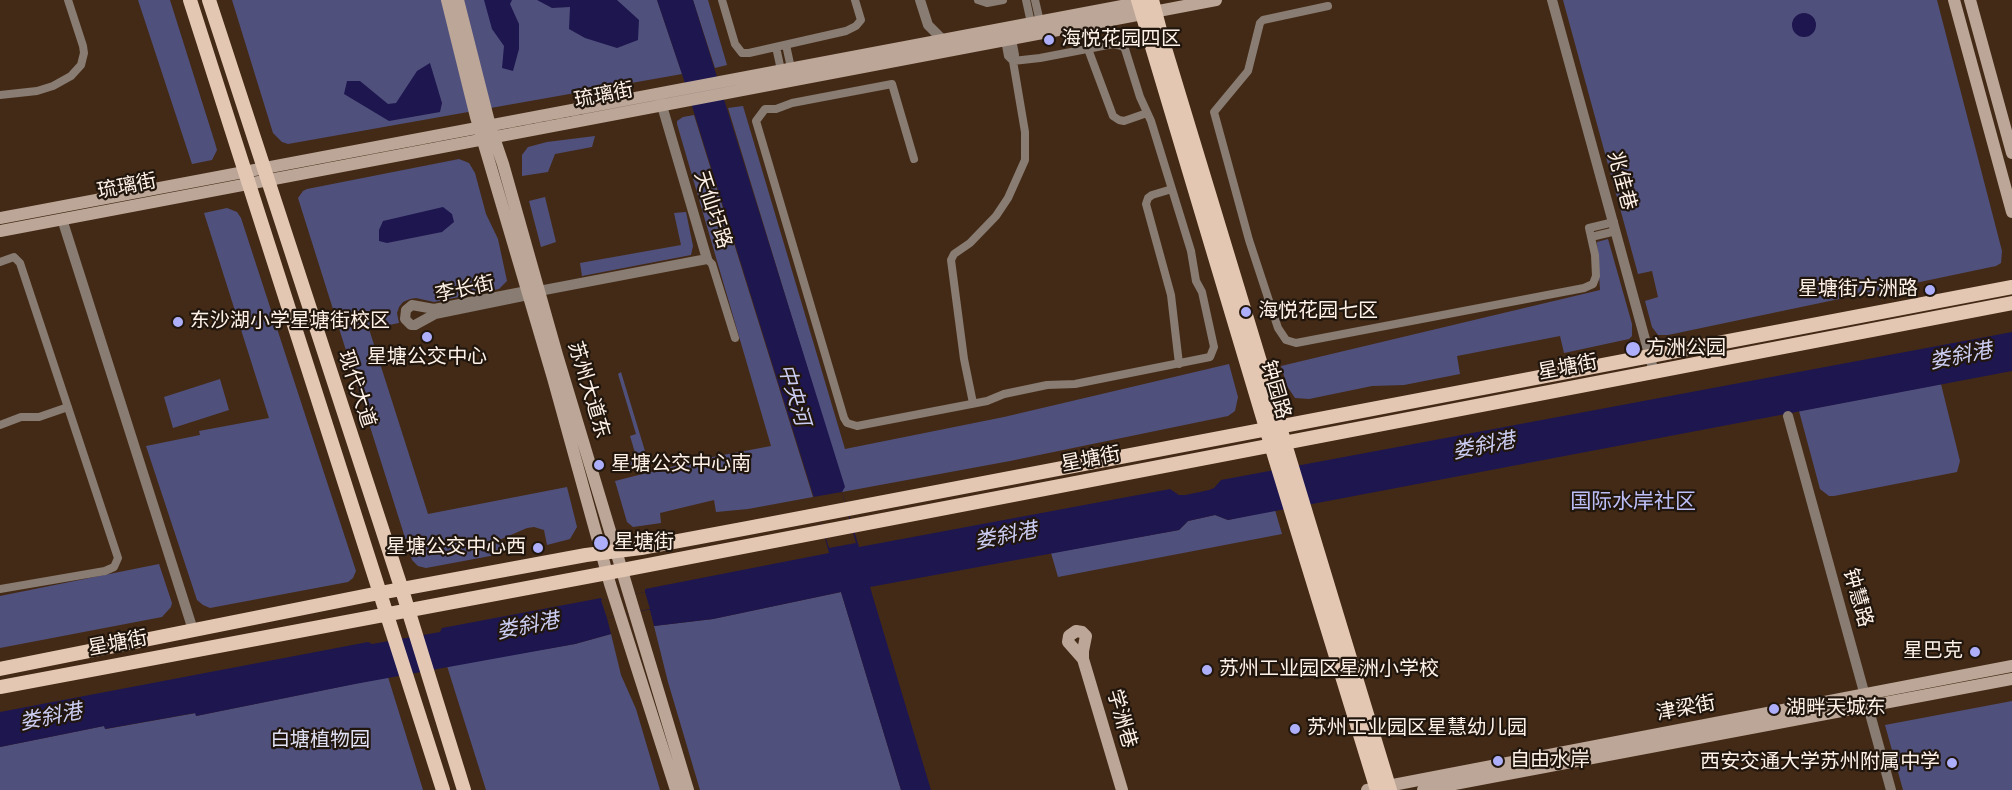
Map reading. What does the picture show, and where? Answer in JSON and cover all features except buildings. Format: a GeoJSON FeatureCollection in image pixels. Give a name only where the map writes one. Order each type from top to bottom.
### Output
{"type":"FeatureCollection","features":[{"type":"Feature","properties":{"kind":"main road","name":"现代大道"},"geometry":{"type":"LineString","coordinates":[[190,0],[443,790]]}},
{"type":"Feature","properties":{"kind":"main road","name":"现代大道"},"geometry":{"type":"LineString","coordinates":[[209,0],[264,175],[402,590],[464,790]]}},
{"type":"Feature","properties":{"kind":"main road","name":"苏州大道东"},"geometry":{"type":"LineString","coordinates":[[447,0],[486,132],[503,164],[532,292],[601,553],[676,790]]}},
{"type":"Feature","properties":{"kind":"main road","name":"苏州大道东"},"geometry":{"type":"LineString","coordinates":[[458,0],[486,132]]}},
{"type":"Feature","properties":{"kind":"main road","name":"琉璃街"},"geometry":{"type":"LineString","coordinates":[[946,46],[1036,23],[1146,5],[1216,0]]}},
{"type":"Feature","properties":{"kind":"main road"},"geometry":{"type":"LineString","coordinates":[[1954,0],[2012,212]]}},
{"type":"Feature","properties":{"kind":"main road"},"geometry":{"type":"LineString","coordinates":[[1970,0],[2012,153]]}},
{"type":"Feature","properties":{"kind":"main road","name":"琉璃街"},"geometry":{"type":"LineString","coordinates":[[721,87],[786,69],[946,46],[1008,40],[1146,5]]}},
{"type":"Feature","properties":{"kind":"main road","name":"钟园路"},"geometry":{"type":"LineString","coordinates":[[1146,5],[1281,427],[1285,443],[1285,468],[1290,507],[1380,789]]}},
{"type":"Feature","properties":{"kind":"main road","name":"钟园路"},"geometry":{"type":"LineString","coordinates":[[1146,5],[1271,445],[1304,505],[1380,789]]}},
{"type":"Feature","properties":{"kind":"main road","name":"琉璃街"},"geometry":{"type":"LineString","coordinates":[[0,218],[264,175],[926,49]]}},
{"type":"Feature","properties":{"kind":"main road","name":"琉璃街"},"geometry":{"type":"LineString","coordinates":[[0,231],[247,178]]}},
{"type":"Feature","properties":{"kind":"main road","name":"星塘街"},"geometry":{"type":"LineString","coordinates":[[0,669],[402,590],[601,553],[642,548],[2012,287]]}},
{"type":"Feature","properties":{"kind":"main road","name":"苏州大道东"},"geometry":{"type":"LineString","coordinates":[[532,292],[616,551],[688,790]]}},
{"type":"Feature","properties":{"kind":"main road","name":"星塘街"},"geometry":{"type":"LineString","coordinates":[[0,687],[255,637],[607,573],[2012,303]]}},
{"type":"Feature","properties":{"kind":"main road","name":"学洲巷"},"geometry":{"type":"LineString","coordinates":[[1083,659],[1122,790]]}},
{"type":"Feature","properties":{"kind":"main road","name":"津梁街"},"geometry":{"type":"LineString","coordinates":[[1423,790],[1866,700],[2012,666]]}},
{"type":"Feature","properties":{"kind":"main road","name":"津梁街"},"geometry":{"type":"LineString","coordinates":[[1380,789],[1866,700],[2012,679]]}},
{"type":"Feature","properties":{"kind":"street"},"geometry":{"type":"LineString","coordinates":[[0,95],[37,91],[53,86],[71,76],[81,65],[83,46],[68,0]]}},
{"type":"Feature","properties":{"kind":"street"},"geometry":{"type":"LineString","coordinates":[[722,0],[735,44],[742,52],[749,53],[835,35],[856,26],[861,16],[855,0]]}},
{"type":"Feature","properties":{"kind":"street"},"geometry":{"type":"LineString","coordinates":[[920,0],[928,25],[926,49]]}},
{"type":"Feature","properties":{"kind":"street"},"geometry":{"type":"LineString","coordinates":[[978,0],[987,3],[1003,0]]}},
{"type":"Feature","properties":{"kind":"street"},"geometry":{"type":"LineString","coordinates":[[1026,0],[1036,23]]}},
{"type":"Feature","properties":{"kind":"street"},"geometry":{"type":"LineString","coordinates":[[1035,0],[1036,23]]}},
{"type":"Feature","properties":{"kind":"street"},"geometry":{"type":"LineString","coordinates":[[1304,0],[1309,6]]}},
{"type":"Feature","properties":{"kind":"street","name":"兆佳巷"},"geometry":{"type":"LineString","coordinates":[[1552,0],[1654,372]]}},
{"type":"Feature","properties":{"kind":"street"},"geometry":{"type":"LineString","coordinates":[[1328,6],[1309,6],[1268,18],[1260,23],[1248,71],[1214,112],[1249,240],[1278,328],[1286,339],[1296,343],[1584,288],[1593,284],[1596,276],[1595,255],[1590,233],[1615,226]]}},
{"type":"Feature","properties":{"kind":"street"},"geometry":{"type":"LineString","coordinates":[[928,25],[946,46]]}},
{"type":"Feature","properties":{"kind":"street"},"geometry":{"type":"LineString","coordinates":[[973,403],[964,359],[951,260],[954,254],[970,243],[996,216],[1008,198],[1025,160],[1024,116],[1013,61],[1008,56],[1008,40]]}},
{"type":"Feature","properties":{"kind":"street"},"geometry":{"type":"LineString","coordinates":[[914,159],[892,84],[792,103],[780,108],[765,109],[756,121],[843,418],[847,423],[856,426],[973,403],[1004,394],[1047,386],[1075,384],[1207,358],[1214,351],[1203,292],[1196,281],[1191,251],[1125,49],[1113,44],[1013,61]]}},
{"type":"Feature","properties":{"kind":"street"},"geometry":{"type":"LineString","coordinates":[[786,45],[786,69]]}},
{"type":"Feature","properties":{"kind":"street"},"geometry":{"type":"LineString","coordinates":[[776,48],[786,69]]}},
{"type":"Feature","properties":{"kind":"street"},"geometry":{"type":"LineString","coordinates":[[1088,49],[1113,116],[1124,121],[1147,113]]}},
{"type":"Feature","properties":{"kind":"street","name":"天仙圩路"},"geometry":{"type":"LineString","coordinates":[[660,99],[707,259],[712,264],[735,338]]}},
{"type":"Feature","properties":{"kind":"street"},"geometry":{"type":"LineString","coordinates":[[1172,189],[1152,195],[1146,204],[1171,295],[1179,364]]}},
{"type":"Feature","properties":{"kind":"street"},"geometry":{"type":"LineString","coordinates":[[63,219],[193,630]]}},
{"type":"Feature","properties":{"kind":"street"},"geometry":{"type":"LineString","coordinates":[[0,262],[14,257],[20,263],[117,553],[117,562],[114,567],[105,571],[0,589]]}},
{"type":"Feature","properties":{"kind":"street","name":"李长街"},"geometry":{"type":"LineString","coordinates":[[532,292],[435,314],[415,325],[405,320],[406,310],[412,305],[434,309],[707,259]]}},
{"type":"Feature","properties":{"kind":"street"},"geometry":{"type":"LineString","coordinates":[[0,424],[21,417],[39,417],[68,407]]}},
{"type":"Feature","properties":{"kind":"street","name":"钟慧路"},"geometry":{"type":"LineString","coordinates":[[1788,416],[1891,790]]}},
{"type":"Feature","properties":{"kind":"green space"},"geometry":{"type":"Polygon","coordinates":[[[138,0],[170,0],[217,150],[212,160],[192,164],[138,0]]]}},
{"type":"Feature","properties":{"kind":"green space"},"geometry":{"type":"Polygon","coordinates":[[[232,0],[657,0],[682,74],[288,144],[282,142],[273,133],[232,0]]]}},
{"type":"Feature","properties":{"kind":"green space"},"geometry":{"type":"Polygon","coordinates":[[[693,0],[708,0],[727,65],[715,68],[693,0]]]}},
{"type":"Feature","properties":{"kind":"green space","name":"方洲公园"},"geometry":{"type":"Polygon","coordinates":[[[1563,0],[1937,0],[2002,251],[2001,263],[1996,266],[1668,335],[1658,335],[1652,327],[1645,301],[1658,297],[1652,271],[1638,274],[1563,0]]]}},
{"type":"Feature","properties":{"kind":"green space"},"geometry":{"type":"Polygon","coordinates":[[[743,106],[845,449],[1004,417],[1229,364],[1238,397],[1235,411],[1228,416],[1010,461],[842,492],[833,452],[728,108],[743,106]]]}},
{"type":"Feature","properties":{"kind":"green space"},"geometry":{"type":"Polygon","coordinates":[[[694,115],[813,497],[748,509],[716,512],[714,500],[660,513],[661,523],[633,527],[627,522],[615,481],[702,459],[771,446],[677,124],[677,121],[683,117],[694,115]]]}},
{"type":"Feature","properties":{"kind":"green space"},"geometry":{"type":"Polygon","coordinates":[[[595,136],[592,147],[555,154],[548,172],[522,176],[522,155],[528,147],[547,142],[595,136]]]}},
{"type":"Feature","properties":{"kind":"green space"},"geometry":{"type":"Polygon","coordinates":[[[459,159],[469,163],[475,173],[486,214],[498,239],[507,281],[499,289],[434,302],[410,299],[399,307],[397,313],[399,323],[369,329],[428,514],[567,487],[577,527],[570,539],[547,545],[544,530],[534,527],[527,528],[499,540],[501,554],[426,568],[418,566],[412,560],[298,198],[307,189],[459,159]]]}},
{"type":"Feature","properties":{"kind":"green space"},"geometry":{"type":"Polygon","coordinates":[[[545,197],[556,242],[541,247],[529,201],[545,197]]]}},
{"type":"Feature","properties":{"kind":"green space"},"geometry":{"type":"Polygon","coordinates":[[[227,208],[237,212],[241,218],[356,571],[348,582],[210,608],[197,600],[146,446],[200,435],[199,431],[269,418],[204,213],[227,208]]]}},
{"type":"Feature","properties":{"kind":"green space"},"geometry":{"type":"Polygon","coordinates":[[[686,212],[693,246],[691,255],[582,276],[580,263],[681,245],[674,213],[686,212]]]}},
{"type":"Feature","properties":{"kind":"green space"},"geometry":{"type":"Polygon","coordinates":[[[1608,239],[1632,324],[1632,336],[1629,339],[1564,353],[1560,336],[1457,356],[1460,374],[1404,385],[1372,386],[1309,399],[1295,398],[1287,386],[1281,366],[1600,290],[1597,242],[1608,239]]]}},
{"type":"Feature","properties":{"kind":"green space"},"geometry":{"type":"Polygon","coordinates":[[[621,372],[648,461],[628,466],[626,459],[636,456],[630,436],[636,434],[618,374],[621,372]]]}},
{"type":"Feature","properties":{"kind":"green space"},"geometry":{"type":"Polygon","coordinates":[[[220,379],[229,410],[173,428],[164,397],[220,379]]]}},
{"type":"Feature","properties":{"kind":"green space"},"geometry":{"type":"Polygon","coordinates":[[[1941,384],[1960,461],[1957,472],[1834,496],[1829,496],[1820,489],[1799,411],[1941,384]]]}},
{"type":"Feature","properties":{"kind":"green space"},"geometry":{"type":"Polygon","coordinates":[[[1275,510],[1282,534],[1058,577],[1051,553],[1179,530],[1188,521],[1215,515],[1228,520],[1275,510]]]}},
{"type":"Feature","properties":{"kind":"green space"},"geometry":{"type":"Polygon","coordinates":[[[159,564],[172,603],[162,617],[0,648],[0,596],[159,564]]]}},
{"type":"Feature","properties":{"kind":"green space"},"geometry":{"type":"Polygon","coordinates":[[[841,592],[901,790],[700,790],[654,626],[713,619],[841,592]]]}},
{"type":"Feature","properties":{"kind":"green space"},"geometry":{"type":"Polygon","coordinates":[[[611,634],[621,675],[636,709],[660,790],[486,790],[447,666],[575,644],[611,634]]]}},
{"type":"Feature","properties":{"kind":"green space","name":"白塘植物园"},"geometry":{"type":"Polygon","coordinates":[[[388,677],[423,790],[0,790],[0,747],[104,726],[106,729],[196,713],[196,716],[388,677]]]}},
{"type":"Feature","properties":{"kind":"green space","name":"西安交通大学苏州附属中学"},"geometry":{"type":"Polygon","coordinates":[[[2012,701],[2012,790],[1903,790],[1885,725],[2012,701]]]}},
{"type":"Feature","properties":{"kind":"water"},"geometry":{"type":"Polygon","coordinates":[[[484,0],[512,0],[510,4],[519,24],[519,49],[513,71],[502,68],[504,46],[492,29],[484,0]]]}},
{"type":"Feature","properties":{"kind":"water"},"geometry":{"type":"Polygon","coordinates":[[[537,0],[617,0],[639,20],[638,40],[617,48],[585,38],[569,29],[570,7],[552,8],[537,0]]]}},
{"type":"Feature","properties":{"kind":"water"},"geometry":{"type":"Polygon","coordinates":[[[657,0],[693,0],[845,487],[842,492],[859,547],[1170,489],[1179,495],[1185,495],[1214,488],[1221,480],[2012,332],[2012,371],[1228,520],[1215,515],[1188,521],[1179,530],[870,587],[931,790],[901,790],[841,592],[713,619],[654,626],[650,610],[647,610],[607,618],[611,634],[575,644],[196,716],[195,713],[105,729],[104,726],[0,747],[0,712],[368,642],[372,644],[440,632],[442,628],[645,592],[645,589],[829,553],[815,501],[657,0]]]}},
{"type":"Feature","properties":{"kind":"water"},"geometry":{"type":"Polygon","coordinates":[[[1804,13],[1813,16],[1816,25],[1813,34],[1804,37],[1795,34],[1792,25],[1795,16],[1804,13]]]}},
{"type":"Feature","properties":{"kind":"water"},"geometry":{"type":"Polygon","coordinates":[[[430,63],[442,103],[440,112],[389,121],[344,94],[347,81],[360,81],[388,104],[396,103],[417,71],[430,63]]]}},
{"type":"Feature","properties":{"kind":"water"},"geometry":{"type":"Polygon","coordinates":[[[443,207],[452,214],[454,222],[442,232],[387,243],[379,241],[379,230],[383,221],[443,207]]]}},
{"type":"Feature","properties":{"kind":"pier"},"geometry":{"type":"Polygon","coordinates":[[[842,492],[856,543],[829,548],[813,497],[842,492]]]}},
{"type":"Feature","properties":{"kind":"pier"},"geometry":{"type":"Polygon","coordinates":[[[645,592],[650,609],[607,618],[601,600],[645,592]]]}},
{"type":"Feature","properties":{"kind":"place","name":"海悦花园四区"},"geometry":{"type":"Point","coordinates":[1049,40]}},
{"type":"Feature","properties":{"kind":"place","name":"星塘街方洲路"},"geometry":{"type":"Point","coordinates":[1930,290]}},
{"type":"Feature","properties":{"kind":"place","name":"海悦花园七区"},"geometry":{"type":"Point","coordinates":[1246,312]}},
{"type":"Feature","properties":{"kind":"place","name":"东沙湖小学星塘街校区"},"geometry":{"type":"Point","coordinates":[178,322]}},
{"type":"Feature","properties":{"kind":"place","name":"星塘公交中心"},"geometry":{"type":"Point","coordinates":[427,337]}},
{"type":"Feature","properties":{"kind":"place","name":"方洲公园"},"geometry":{"type":"Point","coordinates":[1633,349]}},
{"type":"Feature","properties":{"kind":"place","name":"星塘公交中心南"},"geometry":{"type":"Point","coordinates":[599,465]}},
{"type":"Feature","properties":{"kind":"place","name":"星塘街"},"geometry":{"type":"Point","coordinates":[601,543]}},
{"type":"Feature","properties":{"kind":"place","name":"星塘公交中心西"},"geometry":{"type":"Point","coordinates":[538,548]}},
{"type":"Feature","properties":{"kind":"place","name":"星巴克"},"geometry":{"type":"Point","coordinates":[1975,652]}},
{"type":"Feature","properties":{"kind":"place","name":"苏州工业园区星洲小学校"},"geometry":{"type":"Point","coordinates":[1207,670]}},
{"type":"Feature","properties":{"kind":"place","name":"湖畔天城东"},"geometry":{"type":"Point","coordinates":[1774,709]}},
{"type":"Feature","properties":{"kind":"place","name":"苏州工业园区星慧幼儿园"},"geometry":{"type":"Point","coordinates":[1295,729]}},
{"type":"Feature","properties":{"kind":"place","name":"自由水岸"},"geometry":{"type":"Point","coordinates":[1498,761]}},
{"type":"Feature","properties":{"kind":"place","name":"西安交通大学苏州附属中学"},"geometry":{"type":"Point","coordinates":[1952,763]}},
{"type":"Feature","properties":{"kind":"district","name":"国际水岸社区"},"geometry":{"type":"Point","coordinates":[1633,503]}},
{"type":"Feature","properties":{"kind":"water label","name":"娄斜港"},"geometry":{"type":"Point","coordinates":[1961,357]}},
{"type":"Feature","properties":{"kind":"water label","name":"中央河"},"geometry":{"type":"Point","coordinates":[793,395]}},
{"type":"Feature","properties":{"kind":"water label","name":"娄斜港"},"geometry":{"type":"Point","coordinates":[1484,447]}},
{"type":"Feature","properties":{"kind":"water label","name":"娄斜港"},"geometry":{"type":"Point","coordinates":[1006,537]}},
{"type":"Feature","properties":{"kind":"water label","name":"娄斜港"},"geometry":{"type":"Point","coordinates":[528,627]}},
{"type":"Feature","properties":{"kind":"water label","name":"娄斜港"},"geometry":{"type":"Point","coordinates":[51,718]}}]}
